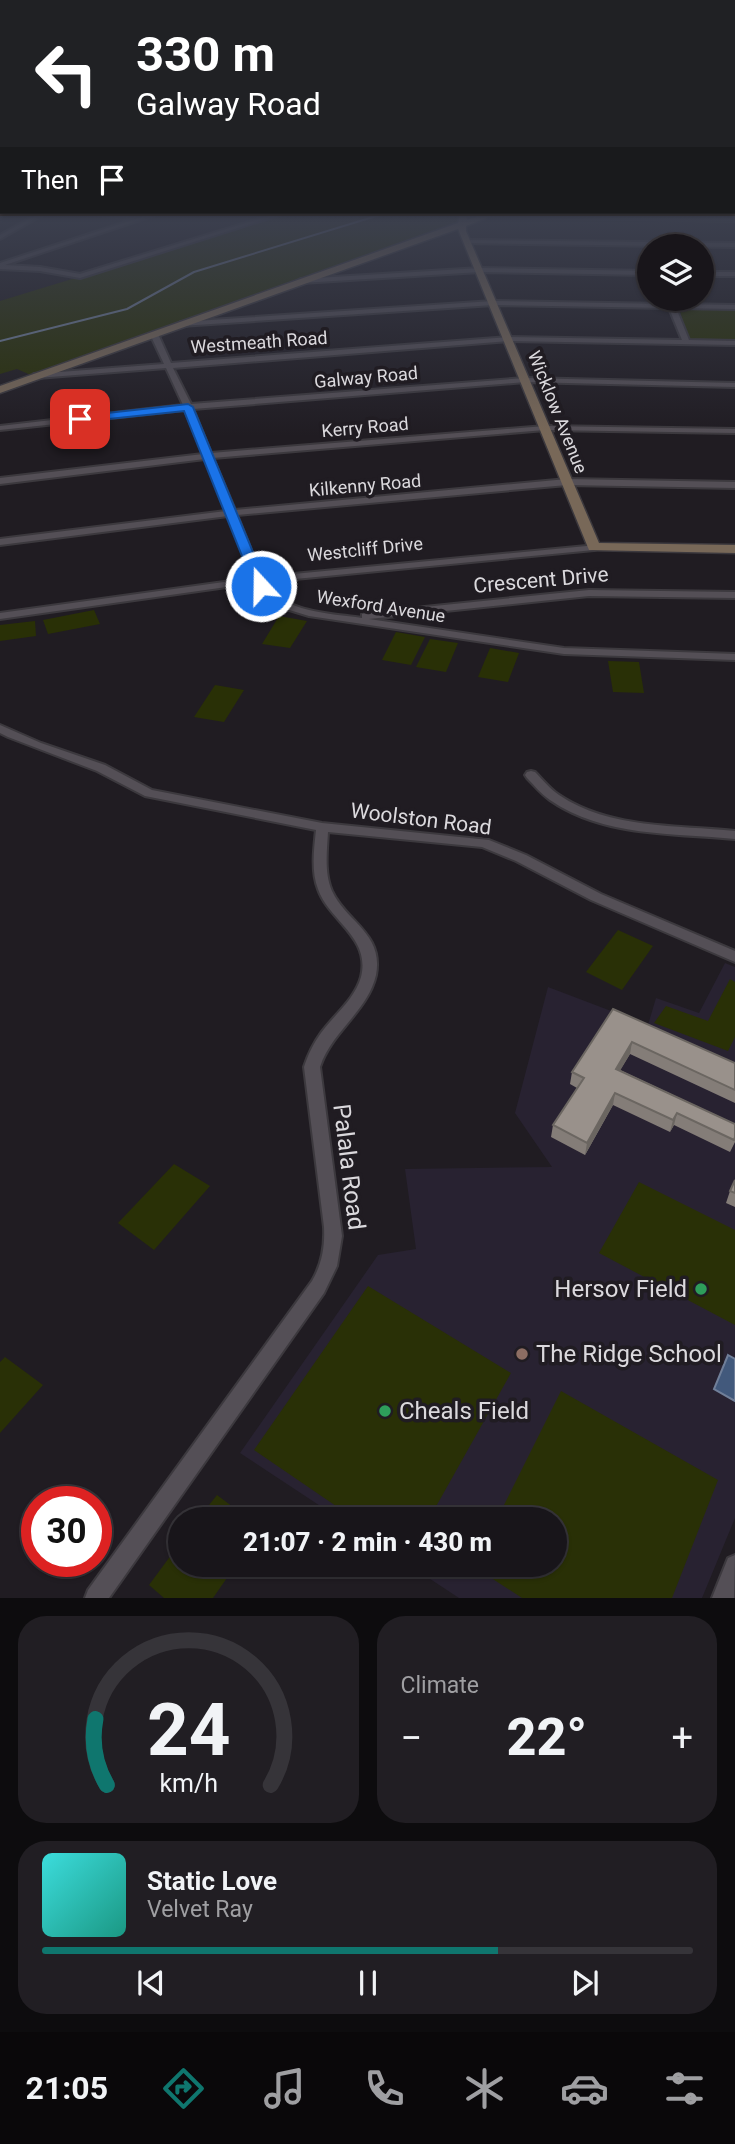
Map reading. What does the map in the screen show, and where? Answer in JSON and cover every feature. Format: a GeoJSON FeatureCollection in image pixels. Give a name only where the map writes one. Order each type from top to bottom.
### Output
{"type":"FeatureCollection","features":[{"type":"Feature","properties":{"kind":"street"},"geometry":{"type":"LineString","coordinates":[[0,390],[283,288]]}},
{"type":"Feature","properties":{"kind":"street","name":"Wicklow Avenue"},"geometry":{"type":"LineString","coordinates":[[487,288],[594,547]]}},
{"type":"Feature","properties":{"kind":"street"},"geometry":{"type":"LineString","coordinates":[[181,324],[493,303],[637,303]]}},
{"type":"Feature","properties":{"kind":"street"},"geometry":{"type":"LineString","coordinates":[[714,306],[735,307]]}},
{"type":"Feature","properties":{"kind":"street"},"geometry":{"type":"LineString","coordinates":[[674,311],[686,342]]}},
{"type":"Feature","properties":{"kind":"street","name":"Wexford Avenue"},"geometry":{"type":"LineString","coordinates":[[154,334],[188,407],[258,580],[266,594],[281,605],[309,613],[564,651],[735,657]]}},
{"type":"Feature","properties":{"kind":"street","name":"Westmeath Road"},"geometry":{"type":"LineString","coordinates":[[37,376],[509,339],[735,343]]}},
{"type":"Feature","properties":{"kind":"street","name":"Galway Road"},"geometry":{"type":"LineString","coordinates":[[0,428],[188,407],[525,380],[735,385]]}},
{"type":"Feature","properties":{"kind":"street","name":"Kerry Road"},"geometry":{"type":"LineString","coordinates":[[0,481],[207,456],[545,428],[735,431]]}},
{"type":"Feature","properties":{"kind":"street","name":"Kilkenny Road"},"geometry":{"type":"LineString","coordinates":[[0,542],[232,513],[567,482],[735,485]]}},
{"type":"Feature","properties":{"kind":"street","name":"Westcliff Drive"},"geometry":{"type":"LineString","coordinates":[[0,617],[258,580],[594,547],[735,549]]}},
{"type":"Feature","properties":{"kind":"street","name":"Crescent Drive"},"geometry":{"type":"LineString","coordinates":[[351,618],[585,593],[735,595]]}},
{"type":"Feature","properties":{"kind":"street"},"geometry":{"type":"LineString","coordinates":[[0,606],[19,614]]}},
{"type":"Feature","properties":{"kind":"street"},"geometry":{"type":"LineString","coordinates":[[408,611],[404,621],[411,628]]}},
{"type":"Feature","properties":{"kind":"street","name":"Woolston Road"},"geometry":{"type":"LineString","coordinates":[[0,728],[24,741],[106,771],[125,784],[149,793],[322,827],[444,838],[493,846],[596,897],[735,957]]}},
{"type":"Feature","properties":{"kind":"street"},"geometry":{"type":"LineString","coordinates":[[531,775],[555,797],[609,821],[650,828],[735,835]]}},
{"type":"Feature","properties":{"kind":"street","name":"Palala Road"},"geometry":{"type":"LineString","coordinates":[[96,1598],[318,1287],[334,1249],[312,1068],[321,1045],[364,989],[369,979],[370,962],[366,946],[340,915],[324,887],[322,827]]}},
{"type":"Feature","properties":{"kind":"street"},"geometry":{"type":"LineString","coordinates":[[723,1598],[735,1565]]}},
{"type":"Feature","properties":{"kind":"shaded area","name":"The Ridge School"},"geometry":{"type":"Polygon","coordinates":[[[725,963],[735,967],[735,1518],[702,1598],[459,1598],[427,1577],[567,1577],[567,1507],[322,1507],[240,1453],[378,1255],[416,1249],[405,1169],[552,1167],[515,1113],[548,987],[648,1025],[656,998],[699,1013],[725,963]]]}},
{"type":"Feature","properties":{"kind":"green space"},"geometry":{"type":"Polygon","coordinates":[[[44,288],[284,288],[33,376],[17,369],[0,374],[0,301],[44,288]]]}},
{"type":"Feature","properties":{"kind":"green space"},"geometry":{"type":"Polygon","coordinates":[[[735,308],[735,343],[689,342],[680,311],[735,308]]]}},
{"type":"Feature","properties":{"kind":"green space"},"geometry":{"type":"Polygon","coordinates":[[[94,610],[100,624],[48,634],[43,620],[94,610]]]}},
{"type":"Feature","properties":{"kind":"green space"},"geometry":{"type":"Polygon","coordinates":[[[279,616],[307,621],[290,648],[262,644],[279,616]]]}},
{"type":"Feature","properties":{"kind":"green space"},"geometry":{"type":"Polygon","coordinates":[[[35,621],[36,636],[0,641],[0,625],[35,621]]]}},
{"type":"Feature","properties":{"kind":"green space"},"geometry":{"type":"Polygon","coordinates":[[[396,632],[425,637],[411,665],[382,660],[396,632]]]}},
{"type":"Feature","properties":{"kind":"green space"},"geometry":{"type":"Polygon","coordinates":[[[430,639],[458,643],[446,672],[416,667],[430,639]]]}},
{"type":"Feature","properties":{"kind":"green space"},"geometry":{"type":"Polygon","coordinates":[[[490,648],[519,653],[508,682],[478,677],[490,648]]]}},
{"type":"Feature","properties":{"kind":"green space"},"geometry":{"type":"Polygon","coordinates":[[[608,661],[639,662],[644,693],[613,692],[608,661]]]}},
{"type":"Feature","properties":{"kind":"green space"},"geometry":{"type":"Polygon","coordinates":[[[215,685],[244,690],[224,722],[194,717],[215,685]]]}},
{"type":"Feature","properties":{"kind":"green space"},"geometry":{"type":"Polygon","coordinates":[[[618,930],[653,946],[622,990],[586,972],[618,930]]]}},
{"type":"Feature","properties":{"kind":"green space"},"geometry":{"type":"Polygon","coordinates":[[[730,979],[735,982],[735,1037],[728,1051],[654,1023],[666,1006],[708,1021],[730,979]]]}},
{"type":"Feature","properties":{"kind":"green space"},"geometry":{"type":"Polygon","coordinates":[[[174,1164],[210,1186],[154,1250],[118,1223],[174,1164]]]}},
{"type":"Feature","properties":{"kind":"green space","name":"Hersov Field"},"geometry":{"type":"Polygon","coordinates":[[[639,1182],[735,1230],[735,1325],[599,1253],[639,1182]]]}},
{"type":"Feature","properties":{"kind":"green space","name":"Cheals Field"},"geometry":{"type":"Polygon","coordinates":[[[368,1286],[511,1373],[436,1507],[337,1507],[254,1450],[368,1286]]]}},
{"type":"Feature","properties":{"kind":"green space"},"geometry":{"type":"Polygon","coordinates":[[[5,1357],[43,1385],[0,1433],[0,1362],[5,1357]]]}},
{"type":"Feature","properties":{"kind":"green space"},"geometry":{"type":"Polygon","coordinates":[[[561,1391],[718,1480],[672,1598],[522,1598],[490,1577],[567,1577],[567,1507],[503,1507],[561,1391]]]}},
{"type":"Feature","properties":{"kind":"green space"},"geometry":{"type":"Polygon","coordinates":[[[217,1495],[233,1507],[208,1507],[217,1495]]]}},
{"type":"Feature","properties":{"kind":"green space"},"geometry":{"type":"Polygon","coordinates":[[[168,1559],[168,1577],[228,1577],[213,1598],[164,1598],[149,1585],[168,1559]]]}},
{"type":"Feature","properties":{"kind":"water"},"geometry":{"type":"Polygon","coordinates":[[[728,1355],[735,1359],[735,1401],[714,1389],[728,1355]]]}},
{"type":"Feature","properties":{"kind":"building"},"geometry":{"type":"Polygon","coordinates":[[[613,1009],[735,1063],[735,1090],[632,1042],[616,1069],[735,1124],[734,1140],[677,1113],[673,1120],[615,1093],[587,1143],[553,1125],[584,1078],[572,1072],[613,1009]]]}},
{"type":"Feature","properties":{"kind":"building"},"geometry":{"type":"Polygon","coordinates":[[[735,1180],[735,1193],[730,1191],[735,1180]]]}},
{"type":"Feature","properties":{"kind":"waterway"},"geometry":{"type":"LineString","coordinates":[[0,341],[127,309],[166,288]]}},
{"type":"Feature","properties":{"kind":"place","name":"Hersov Field"},"geometry":{"type":"Point","coordinates":[701,1289]}},
{"type":"Feature","properties":{"kind":"place","name":"The Ridge School"},"geometry":{"type":"Point","coordinates":[522,1354]}},
{"type":"Feature","properties":{"kind":"place","name":"Cheals Field"},"geometry":{"type":"Point","coordinates":[385,1411]}},
{"type":"Feature","properties":{"kind":"route"},"geometry":{"type":"LineString","coordinates":[[80,419],[188,407],[261,586]]}}]}
